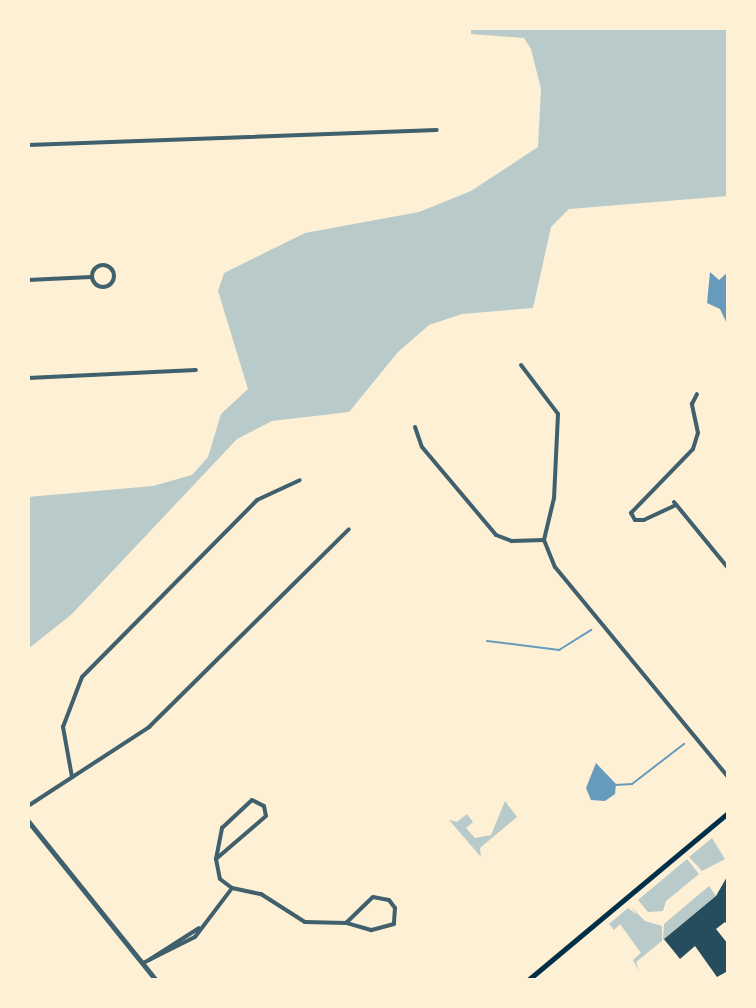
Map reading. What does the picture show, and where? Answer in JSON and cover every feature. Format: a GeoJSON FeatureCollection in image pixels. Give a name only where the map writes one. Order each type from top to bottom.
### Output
{"type":"FeatureCollection","features":[{"type":"Feature","properties":{"kind":"main road"},"geometry":{"type":"LineString","coordinates":[[528,980],[728,813]]}},
{"type":"Feature","properties":{"kind":"street"},"geometry":{"type":"LineString","coordinates":[[28,145],[437,130]]}},
{"type":"Feature","properties":{"kind":"street"},"geometry":{"type":"LineString","coordinates":[[28,280],[91,277],[104,287],[113,274],[99,266],[91,277]]}},
{"type":"Feature","properties":{"kind":"street"},"geometry":{"type":"LineString","coordinates":[[521,365],[555,404],[560,424],[554,498],[544,540],[555,567],[728,777]]}},
{"type":"Feature","properties":{"kind":"street"},"geometry":{"type":"LineString","coordinates":[[28,378],[196,370]]}},
{"type":"Feature","properties":{"kind":"street"},"geometry":{"type":"LineString","coordinates":[[697,394],[692,404],[698,433],[693,449],[631,513],[635,520],[644,520],[675,504],[728,568]]}},
{"type":"Feature","properties":{"kind":"street"},"geometry":{"type":"LineString","coordinates":[[415,427],[422,447],[496,535],[512,541],[544,540]]}},
{"type":"Feature","properties":{"kind":"street"},"geometry":{"type":"LineString","coordinates":[[72,777],[63,727],[82,677],[257,500],[300,480]]}},
{"type":"Feature","properties":{"kind":"street"},"geometry":{"type":"LineString","coordinates":[[28,806],[122,748],[161,716],[349,529]]}},
{"type":"Feature","properties":{"kind":"street"},"geometry":{"type":"LineString","coordinates":[[216,859],[266,816],[258,801],[248,802],[230,816],[218,837],[216,859],[220,879],[232,888],[261,894],[305,922],[388,928],[396,919],[395,908],[389,900],[373,897],[346,923]]}},
{"type":"Feature","properties":{"kind":"street"},"geometry":{"type":"LineString","coordinates":[[28,821],[146,962],[156,980]]}},
{"type":"Feature","properties":{"kind":"street"},"geometry":{"type":"LineString","coordinates":[[146,962],[189,943],[232,888]]}},
{"type":"Feature","properties":{"kind":"street"},"geometry":{"type":"LineString","coordinates":[[146,962],[199,928]]}},
{"type":"Feature","properties":{"kind":"shaded area"},"geometry":{"type":"Polygon","coordinates":[[[471,28],[728,28],[728,196],[569,209],[551,227],[533,308],[462,314],[429,325],[398,352],[349,412],[272,421],[237,439],[72,614],[28,649],[28,497],[153,486],[192,475],[208,457],[221,414],[248,389],[218,291],[224,273],[305,233],[419,212],[471,191],[538,147],[541,89],[531,49],[524,38],[471,34],[471,28]]]}},
{"type":"Feature","properties":{"kind":"shaded area"},"geometry":{"type":"Polygon","coordinates":[[[505,801],[517,817],[480,848],[481,857],[449,820],[457,822],[467,814],[473,822],[466,828],[475,838],[491,835],[505,801]]]}},
{"type":"Feature","properties":{"kind":"shaded area"},"geometry":{"type":"Polygon","coordinates":[[[712,838],[725,859],[702,871],[689,857],[712,838]]]}},
{"type":"Feature","properties":{"kind":"shaded area"},"geometry":{"type":"Polygon","coordinates":[[[687,859],[699,874],[666,901],[663,911],[648,912],[638,900],[687,859]]]}},
{"type":"Feature","properties":{"kind":"shaded area"},"geometry":{"type":"Polygon","coordinates":[[[709,886],[716,896],[665,938],[671,948],[663,939],[664,924],[709,886]]]}},
{"type":"Feature","properties":{"kind":"shaded area"},"geometry":{"type":"Polygon","coordinates":[[[630,906],[645,921],[662,926],[662,941],[636,962],[639,971],[633,960],[641,953],[620,924],[614,930],[609,924],[628,908],[637,915],[630,906]]]}},
{"type":"Feature","properties":{"kind":"water"},"geometry":{"type":"Polygon","coordinates":[[[710,272],[719,280],[728,272],[728,326],[720,309],[707,303],[710,272]]]}},
{"type":"Feature","properties":{"kind":"water"},"geometry":{"type":"Polygon","coordinates":[[[596,763],[616,784],[615,794],[605,801],[591,800],[586,788],[596,763]]]}},
{"type":"Feature","properties":{"kind":"building"},"geometry":{"type":"Polygon","coordinates":[[[728,875],[728,925],[725,922],[716,929],[728,944],[728,971],[717,977],[695,946],[680,959],[664,939],[716,896],[728,875]]]}},
{"type":"Feature","properties":{"kind":"waterway"},"geometry":{"type":"LineString","coordinates":[[487,641],[559,650],[591,630]]}},
{"type":"Feature","properties":{"kind":"waterway"},"geometry":{"type":"LineString","coordinates":[[615,785],[632,784],[684,744]]}}]}
